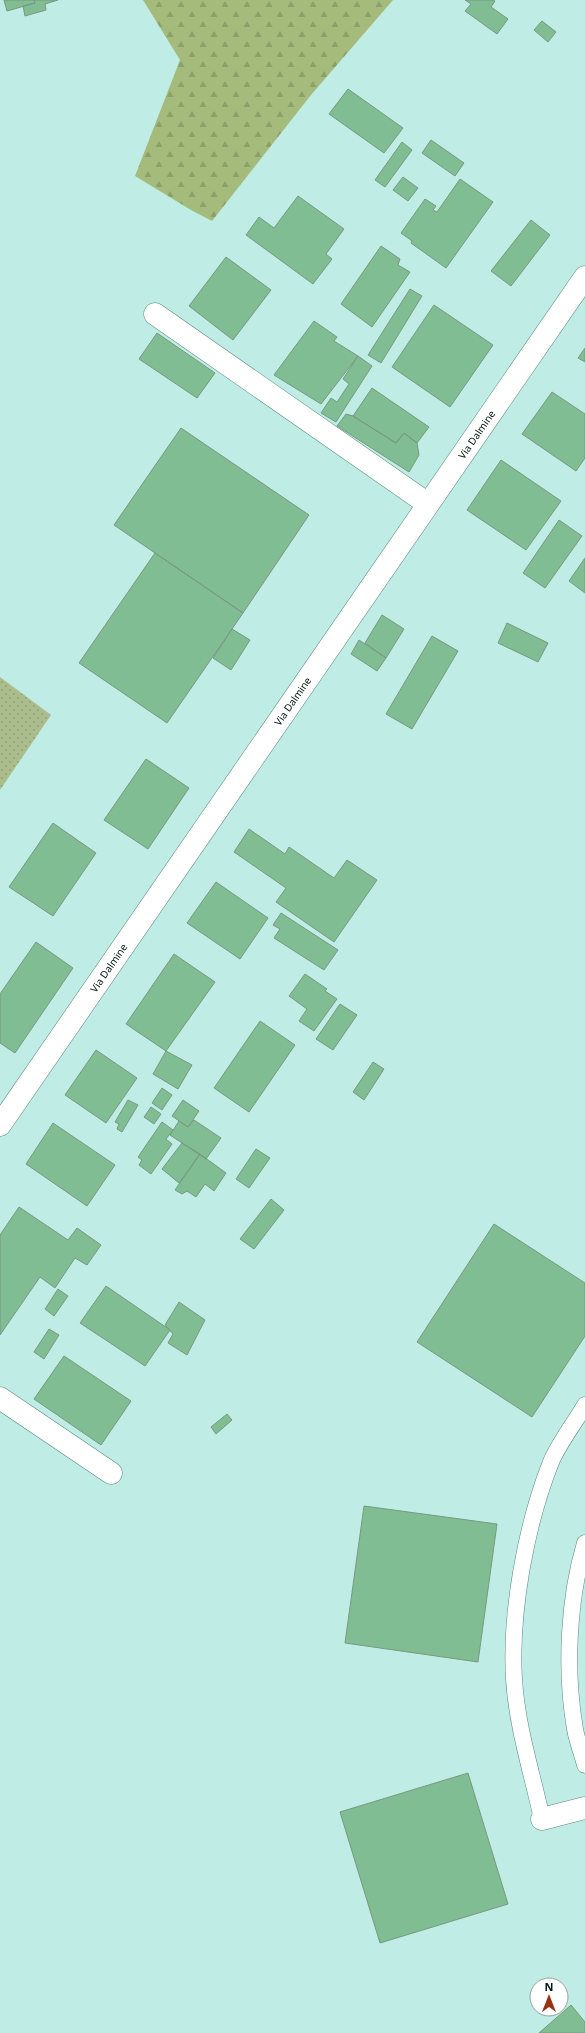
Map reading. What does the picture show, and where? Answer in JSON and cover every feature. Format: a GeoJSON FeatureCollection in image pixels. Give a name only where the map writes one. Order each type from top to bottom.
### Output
{"type":"FeatureCollection","features":[{"type":"Feature","properties":{"kind":"street","name":"Via Dalmine"},"geometry":{"type":"LineString","coordinates":[[0,1125],[585,278]]}},
{"type":"Feature","properties":{"kind":"street"},"geometry":{"type":"LineString","coordinates":[[155,314],[428,504]]}},
{"type":"Feature","properties":{"kind":"street"},"geometry":{"type":"LineString","coordinates":[[0,1398],[110,1473]]}},
{"type":"Feature","properties":{"kind":"street"},"geometry":{"type":"LineString","coordinates":[[542,1819],[585,1808]]}},
{"type":"Feature","properties":{"kind":"lane"},"geometry":{"type":"LineString","coordinates":[[542,1819],[521,1728],[514,1680],[516,1602],[532,1522],[551,1462],[585,1405]]}},
{"type":"Feature","properties":{"kind":"lane"},"geometry":{"type":"LineString","coordinates":[[585,1543],[573,1595],[570,1688],[575,1730],[585,1765]]}},
{"type":"Feature","properties":{"kind":"green space"},"geometry":{"type":"Polygon","coordinates":[[[143,0],[393,0],[311,95],[212,221],[135,176],[180,60],[143,0]]]}},
{"type":"Feature","properties":{"kind":"green space"},"geometry":{"type":"Polygon","coordinates":[[[0,677],[51,715],[0,790],[0,677]]]}},
{"type":"Feature","properties":{"kind":"building"},"geometry":{"type":"Polygon","coordinates":[[[4,0],[34,0],[35,3],[7,11],[4,0]]]}},
{"type":"Feature","properties":{"kind":"building"},"geometry":{"type":"Polygon","coordinates":[[[34,0],[58,0],[45,4],[46,10],[25,16],[23,6],[35,3],[34,0]]]}},
{"type":"Feature","properties":{"kind":"building"},"geometry":{"type":"Polygon","coordinates":[[[465,0],[493,0],[495,1],[491,7],[508,19],[497,34],[465,11],[471,4],[465,0]]]}},
{"type":"Feature","properties":{"kind":"building"},"geometry":{"type":"Polygon","coordinates":[[[542,21],[556,32],[548,42],[534,30],[542,21]]]}},
{"type":"Feature","properties":{"kind":"building"},"geometry":{"type":"Polygon","coordinates":[[[348,89],[403,128],[384,153],[329,114],[348,89]]]}},
{"type":"Feature","properties":{"kind":"building"},"geometry":{"type":"Polygon","coordinates":[[[431,140],[464,163],[455,176],[422,153],[431,140]]]}},
{"type":"Feature","properties":{"kind":"building"},"geometry":{"type":"Polygon","coordinates":[[[402,142],[412,150],[385,187],[375,180],[402,142]]]}},
{"type":"Feature","properties":{"kind":"building"},"geometry":{"type":"Polygon","coordinates":[[[403,177],[418,188],[408,201],[393,190],[403,177]]]}},
{"type":"Feature","properties":{"kind":"building"},"geometry":{"type":"Polygon","coordinates":[[[460,179],[493,202],[446,268],[411,243],[412,241],[401,233],[425,199],[436,206],[433,210],[437,212],[460,179]]]}},
{"type":"Feature","properties":{"kind":"building"},"geometry":{"type":"Polygon","coordinates":[[[298,196],[344,229],[326,254],[332,259],[313,284],[246,235],[259,217],[274,228],[298,196]]]}},
{"type":"Feature","properties":{"kind":"building"},"geometry":{"type":"Polygon","coordinates":[[[531,220],[550,235],[511,286],[491,271],[531,220]]]}},
{"type":"Feature","properties":{"kind":"building"},"geometry":{"type":"Polygon","coordinates":[[[381,246],[400,259],[398,265],[410,272],[372,327],[341,304],[381,246]]]}},
{"type":"Feature","properties":{"kind":"building"},"geometry":{"type":"Polygon","coordinates":[[[226,257],[271,290],[233,340],[189,306],[226,257]]]}},
{"type":"Feature","properties":{"kind":"building"},"geometry":{"type":"Polygon","coordinates":[[[410,289],[422,296],[381,363],[368,355],[410,289]]]}},
{"type":"Feature","properties":{"kind":"building"},"geometry":{"type":"Polygon","coordinates":[[[434,305],[493,345],[450,407],[392,367],[434,305]]]}},
{"type":"Feature","properties":{"kind":"building"},"geometry":{"type":"Polygon","coordinates":[[[314,321],[337,337],[334,341],[358,356],[321,404],[274,375],[314,321]]]}},
{"type":"Feature","properties":{"kind":"building"},"geometry":{"type":"Polygon","coordinates":[[[157,333],[215,373],[197,398],[139,359],[157,333]]]}},
{"type":"Feature","properties":{"kind":"building"},"geometry":{"type":"Polygon","coordinates":[[[585,348],[585,362],[578,358],[585,348]]]}},
{"type":"Feature","properties":{"kind":"building"},"geometry":{"type":"Polygon","coordinates":[[[358,356],[372,366],[336,422],[321,413],[331,398],[337,402],[349,384],[343,379],[358,356]]]}},
{"type":"Feature","properties":{"kind":"building"},"geometry":{"type":"Polygon","coordinates":[[[372,388],[429,427],[417,443],[404,433],[396,443],[353,416],[372,388]]]}},
{"type":"Feature","properties":{"kind":"building"},"geometry":{"type":"Polygon","coordinates":[[[552,392],[585,414],[585,458],[576,471],[522,434],[552,392]]]}},
{"type":"Feature","properties":{"kind":"building"},"geometry":{"type":"Polygon","coordinates":[[[346,414],[353,416],[396,443],[404,433],[417,443],[419,455],[409,472],[337,426],[346,414]]]}},
{"type":"Feature","properties":{"kind":"building"},"geometry":{"type":"Polygon","coordinates":[[[181,428],[309,515],[243,613],[114,525],[181,428]]]}},
{"type":"Feature","properties":{"kind":"building"},"geometry":{"type":"Polygon","coordinates":[[[501,460],[561,501],[526,550],[467,510],[501,460]]]}},
{"type":"Feature","properties":{"kind":"building"},"geometry":{"type":"Polygon","coordinates":[[[559,520],[582,536],[545,588],[523,573],[559,520]]]}},
{"type":"Feature","properties":{"kind":"building"},"geometry":{"type":"Polygon","coordinates":[[[155,553],[243,613],[167,723],[79,663],[155,553]]]}},
{"type":"Feature","properties":{"kind":"building"},"geometry":{"type":"Polygon","coordinates":[[[585,558],[585,593],[569,581],[585,558]]]}},
{"type":"Feature","properties":{"kind":"building"},"geometry":{"type":"Polygon","coordinates":[[[382,615],[404,629],[386,658],[365,643],[382,615]]]}},
{"type":"Feature","properties":{"kind":"building"},"geometry":{"type":"Polygon","coordinates":[[[507,623],[548,643],[538,662],[498,643],[507,623]]]}},
{"type":"Feature","properties":{"kind":"building"},"geometry":{"type":"Polygon","coordinates":[[[232,629],[250,640],[231,670],[213,658],[232,629]]]}},
{"type":"Feature","properties":{"kind":"building"},"geometry":{"type":"Polygon","coordinates":[[[432,636],[458,651],[412,729],[386,714],[432,636]]]}},
{"type":"Feature","properties":{"kind":"building"},"geometry":{"type":"Polygon","coordinates":[[[359,640],[386,658],[377,671],[351,654],[359,640]]]}},
{"type":"Feature","properties":{"kind":"building"},"geometry":{"type":"Polygon","coordinates":[[[146,759],[189,788],[148,849],[104,820],[146,759]]]}},
{"type":"Feature","properties":{"kind":"building"},"geometry":{"type":"Polygon","coordinates":[[[53,823],[96,853],[53,916],[9,887],[53,823]]]}},
{"type":"Feature","properties":{"kind":"building"},"geometry":{"type":"Polygon","coordinates":[[[249,829],[285,854],[289,847],[334,878],[347,860],[377,880],[334,942],[276,902],[286,888],[234,852],[249,829]]]}},
{"type":"Feature","properties":{"kind":"building"},"geometry":{"type":"Polygon","coordinates":[[[216,882],[268,918],[240,959],[187,923],[216,882]]]}},
{"type":"Feature","properties":{"kind":"building"},"geometry":{"type":"Polygon","coordinates":[[[281,913],[338,950],[324,970],[274,938],[280,929],[273,925],[281,913]]]}},
{"type":"Feature","properties":{"kind":"building"},"geometry":{"type":"Polygon","coordinates":[[[36,942],[73,968],[15,1053],[0,1043],[0,994],[36,942]]]}},
{"type":"Feature","properties":{"kind":"building"},"geometry":{"type":"Polygon","coordinates":[[[174,954],[215,982],[166,1051],[126,1024],[174,954]]]}},
{"type":"Feature","properties":{"kind":"building"},"geometry":{"type":"Polygon","coordinates":[[[305,974],[327,989],[325,991],[337,999],[314,1031],[299,1021],[307,1009],[289,996],[305,974]]]}},
{"type":"Feature","properties":{"kind":"building"},"geometry":{"type":"Polygon","coordinates":[[[340,1004],[357,1015],[333,1050],[316,1039],[340,1004]]]}},
{"type":"Feature","properties":{"kind":"building"},"geometry":{"type":"Polygon","coordinates":[[[260,1021],[295,1045],[249,1112],[214,1088],[260,1021]]]}},
{"type":"Feature","properties":{"kind":"building"},"geometry":{"type":"Polygon","coordinates":[[[96,1050],[137,1078],[106,1123],[65,1095],[96,1050]]]}},
{"type":"Feature","properties":{"kind":"building"},"geometry":{"type":"Polygon","coordinates":[[[166,1051],[192,1065],[178,1089],[153,1074],[166,1051]]]}},
{"type":"Feature","properties":{"kind":"building"},"geometry":{"type":"Polygon","coordinates":[[[373,1062],[384,1069],[364,1100],[353,1092],[373,1062]]]}},
{"type":"Feature","properties":{"kind":"building"},"geometry":{"type":"Polygon","coordinates":[[[162,1088],[172,1095],[162,1110],[152,1103],[162,1088]]]}},
{"type":"Feature","properties":{"kind":"building"},"geometry":{"type":"Polygon","coordinates":[[[128,1100],[138,1105],[122,1132],[117,1129],[119,1124],[115,1122],[128,1100]]]}},
{"type":"Feature","properties":{"kind":"building"},"geometry":{"type":"Polygon","coordinates":[[[183,1100],[199,1111],[188,1127],[172,1116],[183,1100]]]}},
{"type":"Feature","properties":{"kind":"building"},"geometry":{"type":"Polygon","coordinates":[[[151,1107],[161,1114],[154,1124],[144,1117],[151,1107]]]}},
{"type":"Feature","properties":{"kind":"building"},"geometry":{"type":"Polygon","coordinates":[[[194,1120],[221,1138],[206,1159],[170,1135],[179,1121],[188,1127],[194,1120]]]}},
{"type":"Feature","properties":{"kind":"building"},"geometry":{"type":"Polygon","coordinates":[[[162,1122],[173,1130],[166,1139],[172,1144],[151,1174],[139,1165],[142,1160],[138,1157],[162,1122]]]}},
{"type":"Feature","properties":{"kind":"building"},"geometry":{"type":"Polygon","coordinates":[[[53,1123],[115,1165],[87,1206],[26,1164],[53,1123]]]}},
{"type":"Feature","properties":{"kind":"building"},"geometry":{"type":"Polygon","coordinates":[[[182,1143],[200,1154],[179,1183],[162,1169],[182,1143]]]}},
{"type":"Feature","properties":{"kind":"building"},"geometry":{"type":"Polygon","coordinates":[[[256,1149],[270,1158],[249,1188],[236,1179],[256,1149]]]}},
{"type":"Feature","properties":{"kind":"building"},"geometry":{"type":"Polygon","coordinates":[[[200,1154],[226,1173],[214,1191],[205,1184],[196,1197],[187,1191],[182,1194],[175,1190],[200,1154]]]}},
{"type":"Feature","properties":{"kind":"building"},"geometry":{"type":"Polygon","coordinates":[[[271,1199],[284,1210],[254,1249],[240,1239],[271,1199]]]}},
{"type":"Feature","properties":{"kind":"building"},"geometry":{"type":"Polygon","coordinates":[[[19,1207],[68,1240],[77,1228],[101,1245],[87,1265],[75,1258],[55,1288],[40,1277],[0,1335],[0,1235],[19,1207]]]}},
{"type":"Feature","properties":{"kind":"building"},"geometry":{"type":"Polygon","coordinates":[[[494,1224],[585,1283],[585,1336],[532,1417],[417,1342],[494,1224]]]}},
{"type":"Feature","properties":{"kind":"building"},"geometry":{"type":"Polygon","coordinates":[[[106,1286],[170,1330],[145,1366],[80,1323],[106,1286]]]}},
{"type":"Feature","properties":{"kind":"building"},"geometry":{"type":"Polygon","coordinates":[[[58,1289],[68,1296],[54,1316],[45,1309],[58,1289]]]}},
{"type":"Feature","properties":{"kind":"building"},"geometry":{"type":"Polygon","coordinates":[[[179,1302],[205,1320],[187,1355],[168,1343],[173,1334],[165,1325],[179,1302]]]}},
{"type":"Feature","properties":{"kind":"building"},"geometry":{"type":"Polygon","coordinates":[[[49,1329],[59,1335],[44,1359],[34,1352],[49,1329]]]}},
{"type":"Feature","properties":{"kind":"building"},"geometry":{"type":"Polygon","coordinates":[[[64,1356],[131,1401],[101,1445],[34,1399],[64,1356]]]}},
{"type":"Feature","properties":{"kind":"building"},"geometry":{"type":"Polygon","coordinates":[[[227,1414],[232,1420],[216,1434],[211,1427],[227,1414]]]}},
{"type":"Feature","properties":{"kind":"building"},"geometry":{"type":"Polygon","coordinates":[[[364,1506],[497,1524],[478,1662],[345,1643],[364,1506]]]}},
{"type":"Feature","properties":{"kind":"building"},"geometry":{"type":"Polygon","coordinates":[[[468,1773],[508,1904],[380,1943],[340,1812],[468,1773]]]}},
{"type":"Feature","properties":{"kind":"building"},"geometry":{"type":"Polygon","coordinates":[[[571,2005],[585,2022],[585,2033],[539,2033],[557,2017],[569,2017],[569,2007],[571,2005]]]}}]}
